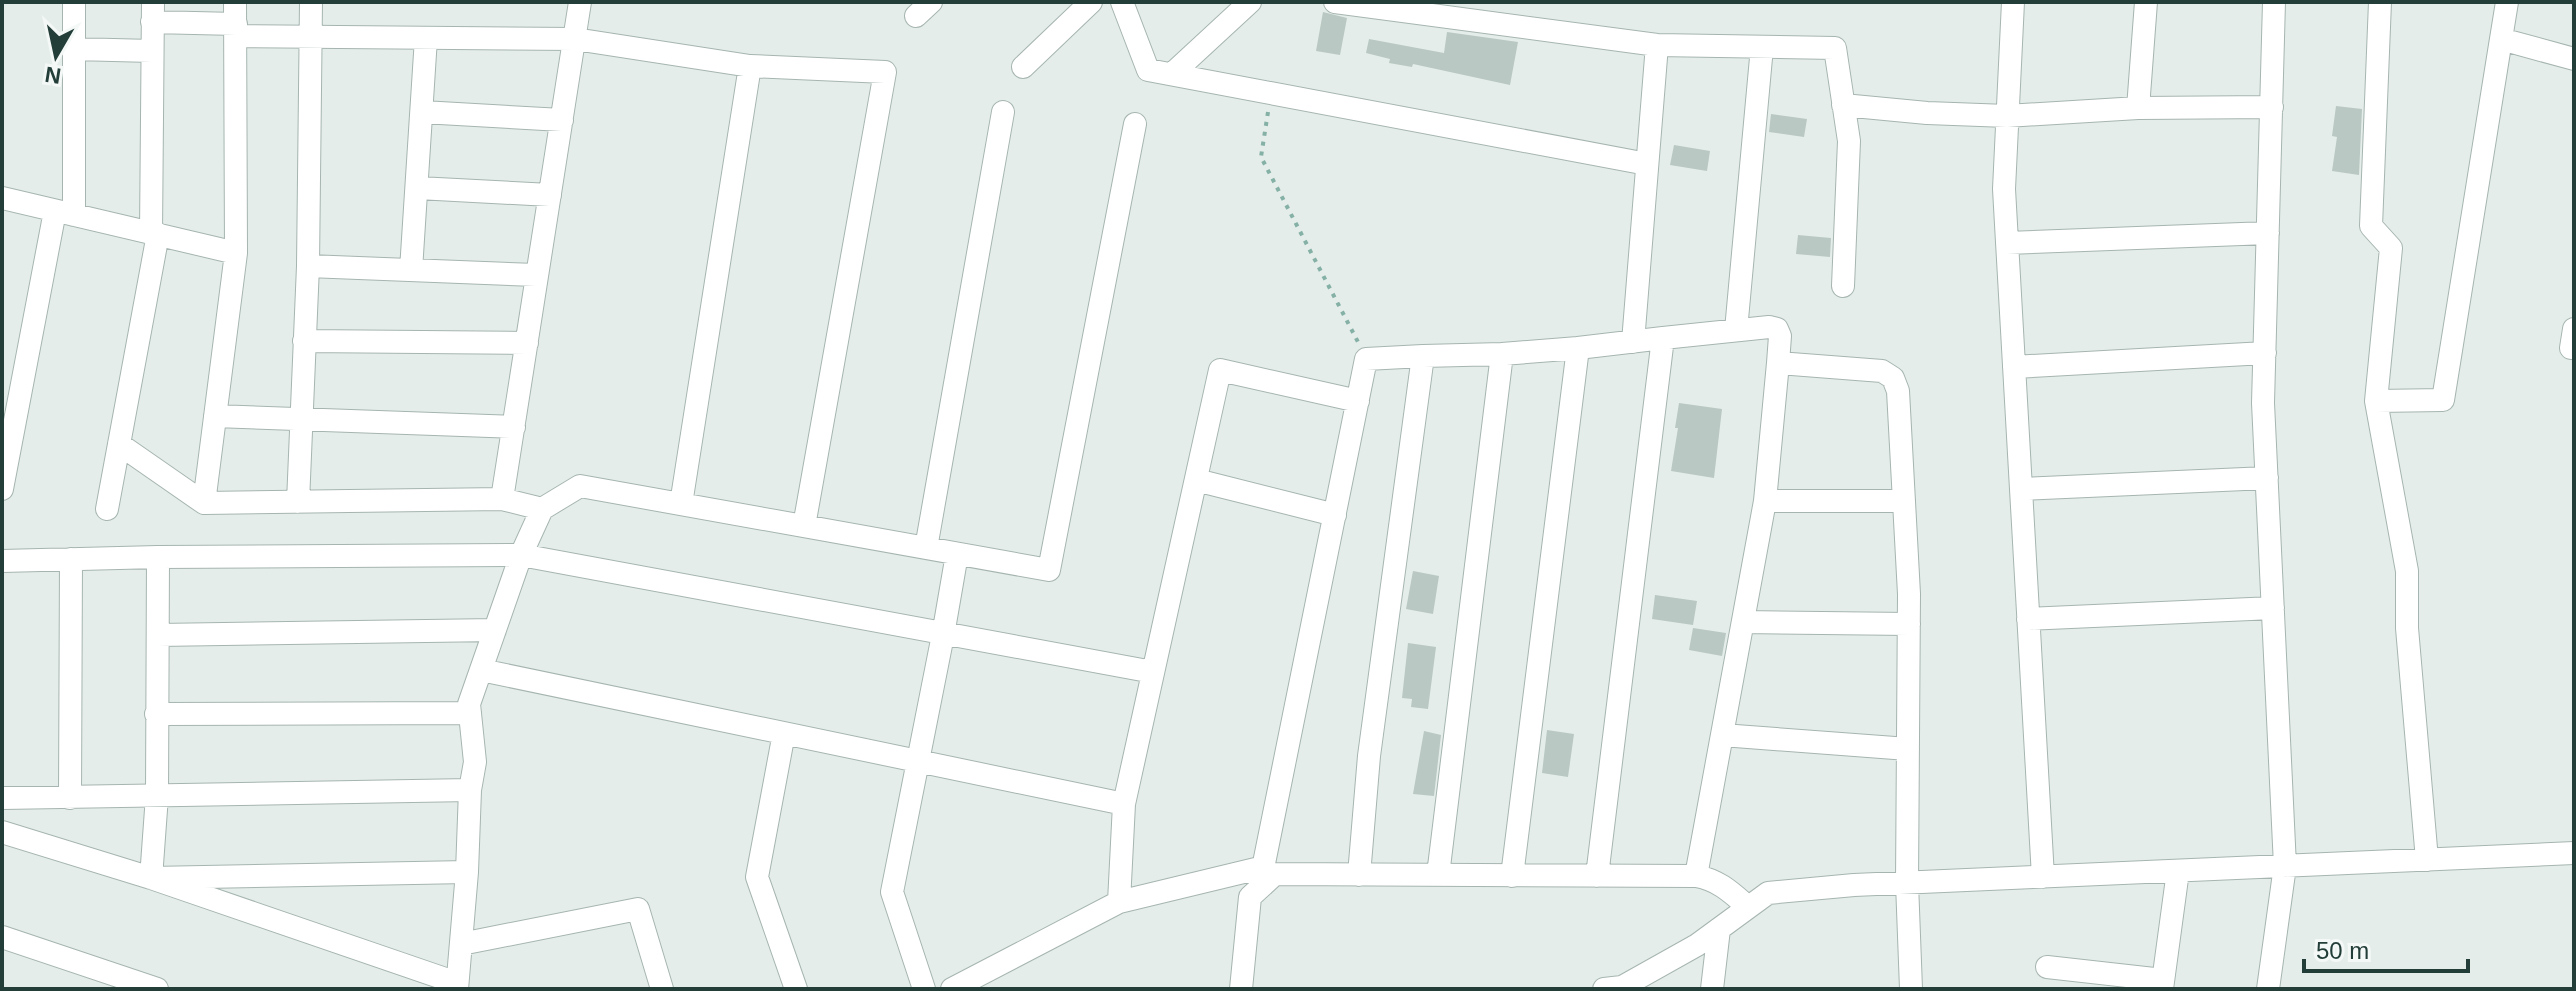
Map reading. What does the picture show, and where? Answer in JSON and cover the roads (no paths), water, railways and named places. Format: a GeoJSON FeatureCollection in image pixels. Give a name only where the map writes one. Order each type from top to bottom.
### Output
{"type":"FeatureCollection","features":[{"type":"Feature","properties":{"kind":"street"},"geometry":{"type":"LineString","coordinates":[[2,489],[65,213],[74,2]]}},
{"type":"Feature","properties":{"kind":"street"},"geometry":{"type":"LineString","coordinates":[[298,502],[308,266],[311,2]]}},
{"type":"Feature","properties":{"kind":"street"},"geometry":{"type":"LineString","coordinates":[[502,499],[580,2]]}},
{"type":"Feature","properties":{"kind":"street"},"geometry":{"type":"LineString","coordinates":[[1023,67],[1091,2]]}},
{"type":"Feature","properties":{"kind":"street"},"geometry":{"type":"LineString","coordinates":[[1122,2],[1148,70],[1647,164]]}},
{"type":"Feature","properties":{"kind":"street"},"geometry":{"type":"LineString","coordinates":[[1172,74],[1250,2]]}},
{"type":"Feature","properties":{"kind":"street"},"geometry":{"type":"LineString","coordinates":[[1335,2],[1657,45],[1835,48],[1849,141],[1843,286]]}},
{"type":"Feature","properties":{"kind":"street"},"geometry":{"type":"LineString","coordinates":[[2013,2],[2004,189],[2043,877]]}},
{"type":"Feature","properties":{"kind":"street"},"geometry":{"type":"LineString","coordinates":[[2138,108],[2146,2]]}},
{"type":"Feature","properties":{"kind":"street"},"geometry":{"type":"LineString","coordinates":[[2268,989],[2285,866],[2263,403],[2274,2]]}},
{"type":"Feature","properties":{"kind":"street"},"geometry":{"type":"LineString","coordinates":[[2380,2],[2371,226],[2391,248],[2376,401],[2407,571],[2407,628],[2427,860]]}},
{"type":"Feature","properties":{"kind":"street"},"geometry":{"type":"LineString","coordinates":[[2376,401],[2443,400],[2507,2]]}},
{"type":"Feature","properties":{"kind":"street"},"geometry":{"type":"LineString","coordinates":[[107,509],[155,234],[152,12],[236,21],[311,38],[575,39],[750,66],[885,72],[804,526]]}},
{"type":"Feature","properties":{"kind":"street"},"geometry":{"type":"LineString","coordinates":[[204,503],[236,253],[236,21]]}},
{"type":"Feature","properties":{"kind":"street"},"geometry":{"type":"LineString","coordinates":[[411,270],[426,38]]}},
{"type":"Feature","properties":{"kind":"street"},"geometry":{"type":"LineString","coordinates":[[2501,39],[2574,59]]}},
{"type":"Feature","properties":{"kind":"street"},"geometry":{"type":"LineString","coordinates":[[1633,342],[1657,45]]}},
{"type":"Feature","properties":{"kind":"street"},"geometry":{"type":"LineString","coordinates":[[1736,330],[1762,47]]}},
{"type":"Feature","properties":{"kind":"street"},"geometry":{"type":"LineString","coordinates":[[74,49],[152,51]]}},
{"type":"Feature","properties":{"kind":"street"},"geometry":{"type":"LineString","coordinates":[[681,504],[750,66]]}},
{"type":"Feature","properties":{"kind":"street"},"geometry":{"type":"LineString","coordinates":[[1843,105],[2007,116],[2138,108],[2272,107]]}},
{"type":"Feature","properties":{"kind":"street"},"geometry":{"type":"LineString","coordinates":[[422,112],[562,120]]}},
{"type":"Feature","properties":{"kind":"street"},"geometry":{"type":"LineString","coordinates":[[926,548],[1003,112]]}},
{"type":"Feature","properties":{"kind":"street"},"geometry":{"type":"LineString","coordinates":[[2,832],[151,878],[457,986],[467,872],[470,790],[475,762],[469,704],[521,555],[542,509],[580,486],[1049,570],[1135,124]]}},
{"type":"Feature","properties":{"kind":"street"},"geometry":{"type":"LineString","coordinates":[[418,188],[550,195]]}},
{"type":"Feature","properties":{"kind":"street"},"geometry":{"type":"LineString","coordinates":[[2,198],[236,253]]}},
{"type":"Feature","properties":{"kind":"street"},"geometry":{"type":"LineString","coordinates":[[2007,243],[2268,233]]}},
{"type":"Feature","properties":{"kind":"street"},"geometry":{"type":"LineString","coordinates":[[308,266],[536,275]]}},
{"type":"Feature","properties":{"kind":"street"},"geometry":{"type":"LineString","coordinates":[[1241,989],[1250,897],[1261,878],[1366,359],[1502,354],[1769,327],[1777,329],[1780,336],[1765,501],[1696,876]]}},
{"type":"Feature","properties":{"kind":"street"},"geometry":{"type":"LineString","coordinates":[[2574,329],[2571,348],[2574,348]]}},
{"type":"Feature","properties":{"kind":"street"},"geometry":{"type":"LineString","coordinates":[[1597,876],[1663,338]]}},
{"type":"Feature","properties":{"kind":"street"},"geometry":{"type":"LineString","coordinates":[[304,341],[527,343]]}},
{"type":"Feature","properties":{"kind":"street"},"geometry":{"type":"LineString","coordinates":[[1512,876],[1578,348]]}},
{"type":"Feature","properties":{"kind":"street"},"geometry":{"type":"LineString","coordinates":[[2014,367],[2265,353]]}},
{"type":"Feature","properties":{"kind":"street"},"geometry":{"type":"LineString","coordinates":[[1438,875],[1502,354]]}},
{"type":"Feature","properties":{"kind":"street"},"geometry":{"type":"LineString","coordinates":[[1359,875],[1369,756],[1423,356]]}},
{"type":"Feature","properties":{"kind":"street"},"geometry":{"type":"LineString","coordinates":[[1778,363],[1882,371],[1893,378],[1898,391],[1909,624],[1907,883],[1911,989]]}},
{"type":"Feature","properties":{"kind":"street"},"geometry":{"type":"LineString","coordinates":[[1119,902],[1124,804],[1220,370],[1358,401]]}},
{"type":"Feature","properties":{"kind":"street"},"geometry":{"type":"LineString","coordinates":[[215,416],[514,427]]}},
{"type":"Feature","properties":{"kind":"street"},"geometry":{"type":"LineString","coordinates":[[119,444],[204,503],[502,499],[542,509]]}},
{"type":"Feature","properties":{"kind":"street"},"geometry":{"type":"LineString","coordinates":[[2021,489],[2267,478]]}},
{"type":"Feature","properties":{"kind":"street"},"geometry":{"type":"LineString","coordinates":[[1196,480],[1335,515]]}},
{"type":"Feature","properties":{"kind":"street"},"geometry":{"type":"LineString","coordinates":[[1765,501],[1904,501]]}},
{"type":"Feature","properties":{"kind":"street"},"geometry":{"type":"LineString","coordinates":[[924,989],[892,892],[957,554]]}},
{"type":"Feature","properties":{"kind":"street"},"geometry":{"type":"LineString","coordinates":[[2,561],[521,555],[1153,672]]}},
{"type":"Feature","properties":{"kind":"street"},"geometry":{"type":"LineString","coordinates":[[151,878],[157,796],[158,557]]}},
{"type":"Feature","properties":{"kind":"street"},"geometry":{"type":"LineString","coordinates":[[70,798],[71,559]]}},
{"type":"Feature","properties":{"kind":"street"},"geometry":{"type":"LineString","coordinates":[[2028,619],[2273,608]]}},
{"type":"Feature","properties":{"kind":"street"},"geometry":{"type":"LineString","coordinates":[[1743,622],[1909,624]]}},
{"type":"Feature","properties":{"kind":"street"},"geometry":{"type":"LineString","coordinates":[[158,635],[495,630]]}},
{"type":"Feature","properties":{"kind":"street"},"geometry":{"type":"LineString","coordinates":[[481,670],[1124,804]]}},
{"type":"Feature","properties":{"kind":"street"},"geometry":{"type":"LineString","coordinates":[[156,714],[470,713]]}},
{"type":"Feature","properties":{"kind":"street"},"geometry":{"type":"LineString","coordinates":[[784,733],[757,877],[796,989]]}},
{"type":"Feature","properties":{"kind":"street"},"geometry":{"type":"LineString","coordinates":[[1722,735],[1908,749]]}},
{"type":"Feature","properties":{"kind":"street"},"geometry":{"type":"LineString","coordinates":[[2,798],[470,790]]}},
{"type":"Feature","properties":{"kind":"street"},"geometry":{"type":"LineString","coordinates":[[1604,989],[1622,987],[1697,945],[1768,893],[1907,883],[2574,853]]}},
{"type":"Feature","properties":{"kind":"street"},"geometry":{"type":"LineString","coordinates":[[2047,967],[2163,984],[2178,871]]}},
{"type":"Feature","properties":{"kind":"street"},"geometry":{"type":"LineString","coordinates":[[151,878],[467,872]]}},
{"type":"Feature","properties":{"kind":"street"},"geometry":{"type":"LineString","coordinates":[[952,989],[1119,902],[1275,874],[1696,876],[1710,878],[1724,886],[1748,907]]}},
{"type":"Feature","properties":{"kind":"street"},"geometry":{"type":"LineString","coordinates":[[461,944],[638,909],[662,989]]}},
{"type":"Feature","properties":{"kind":"street"},"geometry":{"type":"LineString","coordinates":[[1712,989],[1719,929]]}},
{"type":"Feature","properties":{"kind":"street"},"geometry":{"type":"LineString","coordinates":[[2,937],[157,989]]}}]}
